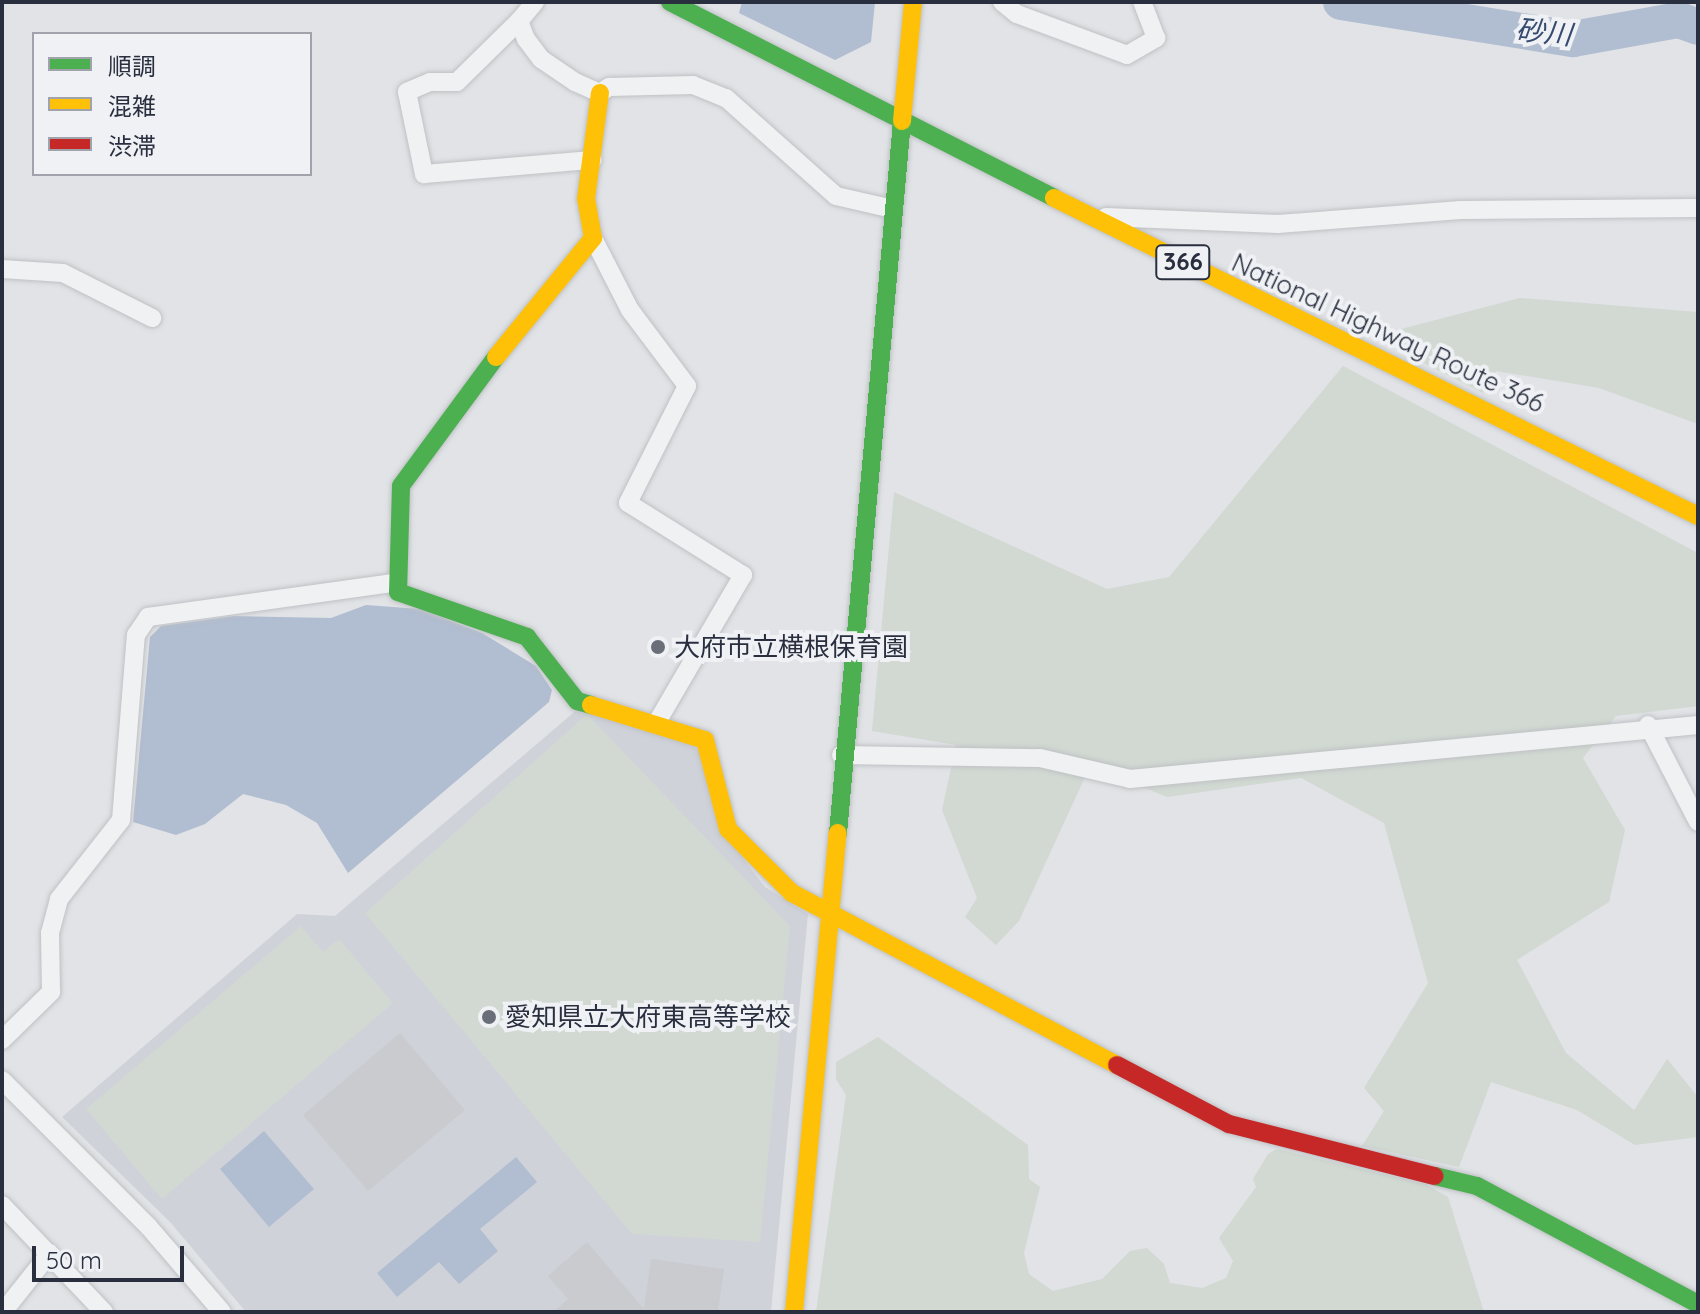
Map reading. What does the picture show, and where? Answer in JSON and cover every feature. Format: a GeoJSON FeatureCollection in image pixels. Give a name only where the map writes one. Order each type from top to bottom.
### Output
{"type":"FeatureCollection","features":[{"type":"Feature","properties":{"kind":"main road","name":"National Highway Route 366"},"geometry":{"type":"LineString","coordinates":[[670,2],[903,123],[1097,217],[1289,318],[1522,424],[1698,516]]}},
{"type":"Feature","properties":{"kind":"main road"},"geometry":{"type":"LineString","coordinates":[[794,1312],[826,909],[913,2]]}},
{"type":"Feature","properties":{"kind":"main road"},"geometry":{"type":"LineString","coordinates":[[600,93],[586,199],[593,238],[546,289],[401,486],[402,547],[394,583],[422,602],[527,637],[577,701],[657,722],[705,740],[730,832],[773,881],[1229,1124],[1477,1186],[1698,1304]]}},
{"type":"Feature","properties":{"kind":"street"},"geometry":{"type":"LineString","coordinates":[[535,2],[457,82],[430,82],[407,92],[424,174],[592,160]]}},
{"type":"Feature","properties":{"kind":"street"},"geometry":{"type":"LineString","coordinates":[[1002,2],[1017,14],[1127,55],[1156,38],[1142,2]]}},
{"type":"Feature","properties":{"kind":"street"},"geometry":{"type":"LineString","coordinates":[[519,21],[541,59],[600,93],[609,87],[693,85],[726,98],[836,196],[893,209]]}},
{"type":"Feature","properties":{"kind":"street"},"geometry":{"type":"LineString","coordinates":[[1097,217],[1278,224],[1460,210],[1698,208]]}},
{"type":"Feature","properties":{"kind":"street"},"geometry":{"type":"LineString","coordinates":[[593,238],[630,310],[687,386],[628,503],[743,575],[657,722]]}},
{"type":"Feature","properties":{"kind":"street"},"geometry":{"type":"LineString","coordinates":[[2,269],[63,273],[152,318]]}},
{"type":"Feature","properties":{"kind":"street"},"geometry":{"type":"LineString","coordinates":[[2,1040],[51,992],[50,933],[59,899],[121,820],[132,660],[136,635],[148,617],[394,583]]}},
{"type":"Feature","properties":{"kind":"street"},"geometry":{"type":"LineString","coordinates":[[841,755],[1040,758],[1130,779],[1303,766],[1648,725],[1698,725]]}},
{"type":"Feature","properties":{"kind":"street"},"geometry":{"type":"LineString","coordinates":[[1648,725],[1698,822]]}},
{"type":"Feature","properties":{"kind":"street"},"geometry":{"type":"LineString","coordinates":[[2,1080],[148,1226],[222,1312]]}},
{"type":"Feature","properties":{"kind":"street"},"geometry":{"type":"LineString","coordinates":[[2,1205],[104,1312]]}},
{"type":"Feature","properties":{"kind":"street"},"geometry":{"type":"LineString","coordinates":[[3,1312],[50,1253]]}},
{"type":"Feature","properties":{"kind":"shaded area"},"geometry":{"type":"Polygon","coordinates":[[[1520,298],[1698,312],[1698,424],[1599,388],[1496,371],[1483,393],[1388,345],[1386,333],[1520,298]]]}},
{"type":"Feature","properties":{"kind":"shaded area"},"geometry":{"type":"Polygon","coordinates":[[[1343,366],[1698,553],[1698,706],[1616,716],[1583,758],[1625,830],[1609,902],[1517,960],[1566,1053],[1634,1110],[1667,1059],[1698,1097],[1698,1137],[1635,1145],[1577,1110],[1491,1082],[1459,1167],[1362,1146],[1384,1111],[1364,1088],[1428,983],[1384,823],[1301,778],[1167,797],[1090,766],[1019,921],[996,945],[965,917],[977,898],[942,810],[956,745],[872,731],[894,492],[1107,589],[1169,577],[1343,366]]]}},
{"type":"Feature","properties":{"kind":"shaded area","name":"愛知県立大府東高等学校"},"geometry":{"type":"Polygon","coordinates":[[[579,708],[685,737],[709,763],[721,830],[765,887],[808,914],[771,1312],[246,1312],[170,1222],[62,1117],[297,914],[335,916],[579,708]]]}},
{"type":"Feature","properties":{"kind":"shaded area"},"geometry":{"type":"Polygon","coordinates":[[[587,714],[790,926],[760,1242],[632,1234],[365,913],[587,714]]]}},
{"type":"Feature","properties":{"kind":"shaded area"},"geometry":{"type":"Polygon","coordinates":[[[301,926],[323,952],[339,939],[393,1003],[162,1199],[86,1109],[301,926]]]}},
{"type":"Feature","properties":{"kind":"shaded area"},"geometry":{"type":"Polygon","coordinates":[[[878,1037],[1028,1145],[1029,1179],[1040,1187],[1024,1253],[1029,1274],[1053,1291],[1102,1279],[1130,1251],[1147,1248],[1164,1264],[1170,1283],[1202,1288],[1226,1278],[1233,1261],[1219,1238],[1256,1187],[1253,1179],[1268,1154],[1277,1149],[1425,1184],[1448,1197],[1484,1312],[816,1312],[846,1095],[836,1079],[836,1062],[878,1037]]]}},
{"type":"Feature","properties":{"kind":"water"},"geometry":{"type":"Polygon","coordinates":[[[742,2],[875,2],[871,42],[835,60],[739,13],[742,2]]]}},
{"type":"Feature","properties":{"kind":"water"},"geometry":{"type":"Polygon","coordinates":[[[366,605],[420,609],[482,633],[536,666],[552,690],[549,702],[348,873],[317,823],[286,805],[243,794],[205,824],[176,835],[133,822],[150,637],[161,626],[234,616],[331,618],[366,605]]]}},
{"type":"Feature","properties":{"kind":"water"},"geometry":{"type":"Polygon","coordinates":[[[264,1131],[314,1189],[269,1227],[220,1169],[264,1131]]]}},
{"type":"Feature","properties":{"kind":"water"},"geometry":{"type":"Polygon","coordinates":[[[516,1157],[537,1182],[480,1229],[498,1251],[459,1284],[439,1262],[397,1297],[377,1273],[516,1157]]]}},
{"type":"Feature","properties":{"kind":"building"},"geometry":{"type":"Polygon","coordinates":[[[400,1033],[465,1110],[368,1191],[303,1115],[400,1033]]]}},
{"type":"Feature","properties":{"kind":"building"},"geometry":{"type":"Polygon","coordinates":[[[587,1242],[644,1309],[651,1259],[724,1269],[718,1312],[553,1312],[568,1299],[548,1276],[587,1242]]]}},
{"type":"Feature","properties":{"kind":"waterway","name":"砂川"},"geometry":{"type":"LineString","coordinates":[[1341,2],[1573,39],[1679,20],[1698,27]]}},
{"type":"Feature","properties":{"kind":"traffic: fast"},"geometry":{"type":"LineString","coordinates":[[670,2],[1054,198]]}},
{"type":"Feature","properties":{"kind":"traffic: fast"},"geometry":{"type":"LineString","coordinates":[[838,833],[902,121]]}},
{"type":"Feature","properties":{"kind":"traffic: fast"},"geometry":{"type":"LineString","coordinates":[[496,357],[401,486],[398,592],[527,637],[577,701],[591,705]]}},
{"type":"Feature","properties":{"kind":"traffic: fast"},"geometry":{"type":"LineString","coordinates":[[1435,1176],[1477,1186],[1698,1304]]}},
{"type":"Feature","properties":{"kind":"traffic: slow"},"geometry":{"type":"LineString","coordinates":[[902,121],[913,2]]}},
{"type":"Feature","properties":{"kind":"traffic: slow"},"geometry":{"type":"LineString","coordinates":[[496,357],[593,238],[586,199],[600,93]]}},
{"type":"Feature","properties":{"kind":"traffic: slow"},"geometry":{"type":"LineString","coordinates":[[1054,198],[1698,516]]}},
{"type":"Feature","properties":{"kind":"traffic: slow"},"geometry":{"type":"LineString","coordinates":[[591,705],[705,740],[728,829],[792,893],[1117,1065]]}},
{"type":"Feature","properties":{"kind":"traffic: slow"},"geometry":{"type":"LineString","coordinates":[[794,1312],[838,833]]}},
{"type":"Feature","properties":{"kind":"traffic: jam"},"geometry":{"type":"LineString","coordinates":[[1117,1065],[1229,1124],[1435,1176]]}},
{"type":"Feature","properties":{"kind":"place","name":"大府市立横根保育園"},"geometry":{"type":"Point","coordinates":[658,647]}},
{"type":"Feature","properties":{"kind":"place","name":"愛知県立大府東高等学校"},"geometry":{"type":"Point","coordinates":[489,1017]}}]}
